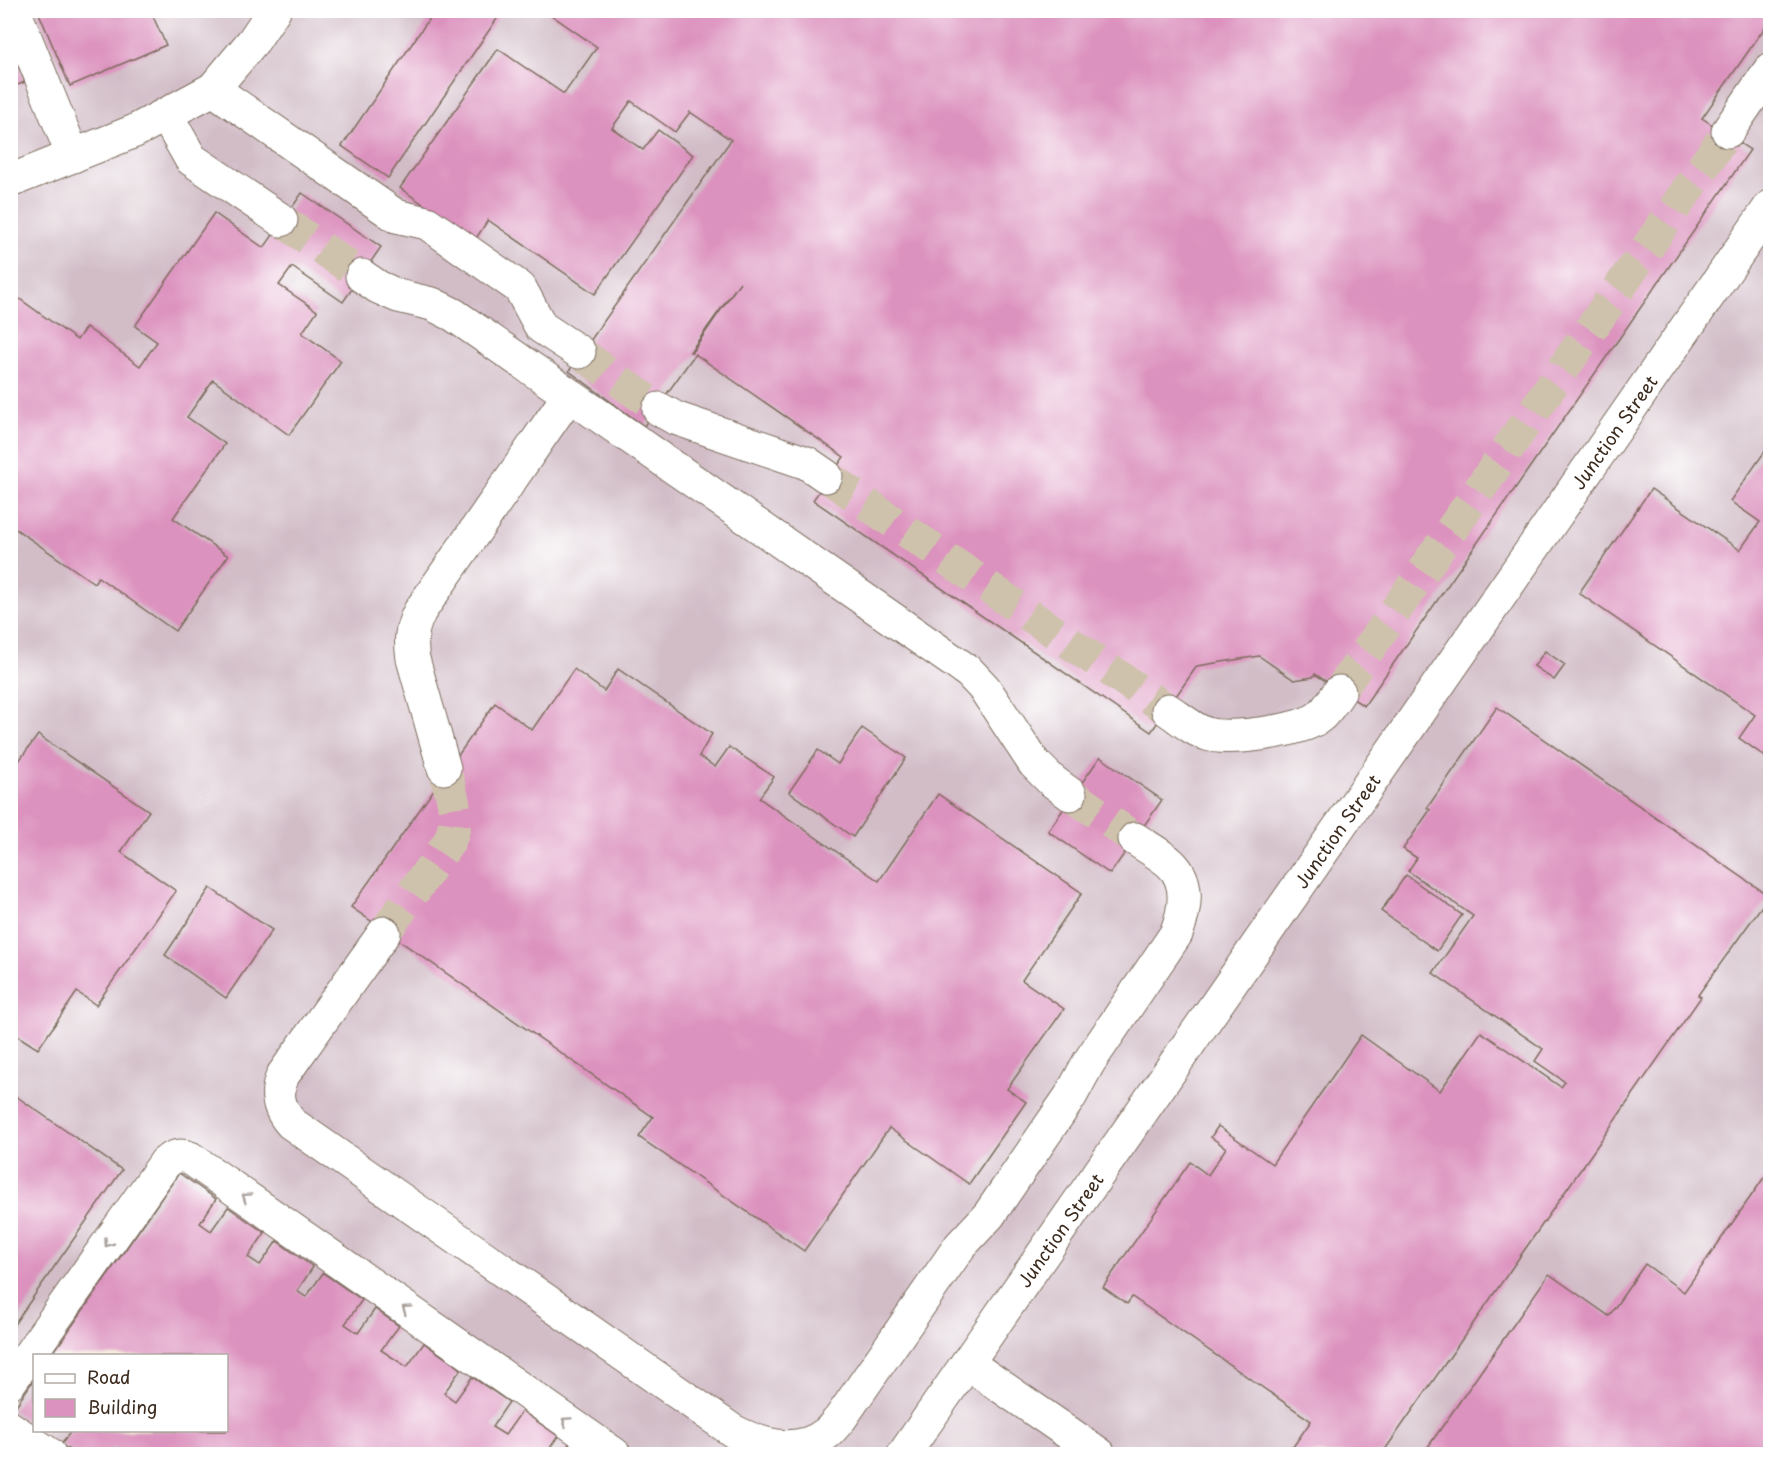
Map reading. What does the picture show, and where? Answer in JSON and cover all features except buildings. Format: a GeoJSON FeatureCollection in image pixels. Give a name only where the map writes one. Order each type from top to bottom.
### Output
{"type":"FeatureCollection","features":[{"type":"Feature","properties":{"kind":"street"},"geometry":{"type":"LineString","coordinates":[[14,10],[73,156]]}},
{"type":"Feature","properties":{"kind":"street"},"geometry":{"type":"LineString","coordinates":[[12,176],[73,156],[135,130],[213,89],[228,74],[274,10]]}},
{"type":"Feature","properties":{"kind":"street"},"geometry":{"type":"LineString","coordinates":[[1728,130],[1770,70]]}},
{"type":"Feature","properties":{"kind":"street"},"geometry":{"type":"LineString","coordinates":[[213,89],[396,216],[427,223],[520,288],[541,327],[579,352]]}},
{"type":"Feature","properties":{"kind":"street"},"geometry":{"type":"LineString","coordinates":[[166,115],[191,159],[281,220]]}},
{"type":"Feature","properties":{"kind":"street","name":"Junction Street"},"geometry":{"type":"LineString","coordinates":[[904,1455],[1770,207]]}},
{"type":"Feature","properties":{"kind":"street"},"geometry":{"type":"LineString","coordinates":[[362,276],[378,287],[398,296],[432,304],[454,315],[969,672],[986,689],[1034,763],[1070,794]]}},
{"type":"Feature","properties":{"kind":"street"},"geometry":{"type":"LineString","coordinates":[[444,768],[413,659],[410,642],[413,625],[420,611],[569,395]]}},
{"type":"Feature","properties":{"kind":"street"},"geometry":{"type":"LineString","coordinates":[[659,409],[675,418],[807,463],[826,477]]}},
{"type":"Feature","properties":{"kind":"street"},"geometry":{"type":"LineString","coordinates":[[1168,710],[1206,734],[1232,737],[1308,724],[1327,709],[1339,692]]}},
{"type":"Feature","properties":{"kind":"street"},"geometry":{"type":"LineString","coordinates":[[384,933],[283,1075],[278,1085],[278,1095],[279,1105],[284,1115],[291,1123],[733,1431],[750,1440],[771,1446],[787,1447],[806,1444],[827,1433],[840,1419],[960,1246],[989,1215],[1070,1097],[1089,1062],[1176,934],[1183,918],[1184,886],[1170,863],[1135,839]]}},
{"type":"Feature","properties":{"kind":"street"},"geometry":{"type":"LineString","coordinates":[[10,1382],[165,1162],[182,1155],[190,1158],[614,1455]]}},
{"type":"Feature","properties":{"kind":"street"},"geometry":{"type":"LineString","coordinates":[[967,1363],[1099,1455]]}},
{"type":"Feature","properties":{"kind":"street"},"geometry":{"type":"LineString","coordinates":[[10,1428],[49,1455]]}},
{"type":"Feature","properties":{"kind":"shaded area"},"geometry":{"type":"Polygon","coordinates":[[[10,11],[1770,11],[1770,1454],[11,1454],[10,11]]]}},
{"type":"Feature","properties":{"kind":"tunnel"},"geometry":{"type":"LineString","coordinates":[[1339,692],[1728,131]]}},
{"type":"Feature","properties":{"kind":"tunnel"},"geometry":{"type":"LineString","coordinates":[[281,220],[362,276]]}},
{"type":"Feature","properties":{"kind":"tunnel"},"geometry":{"type":"LineString","coordinates":[[579,352],[659,409]]}},
{"type":"Feature","properties":{"kind":"tunnel"},"geometry":{"type":"LineString","coordinates":[[826,476],[1168,710]]}},
{"type":"Feature","properties":{"kind":"tunnel"},"geometry":{"type":"LineString","coordinates":[[384,933],[449,842],[453,832],[454,805],[444,768]]}},
{"type":"Feature","properties":{"kind":"tunnel"},"geometry":{"type":"LineString","coordinates":[[1070,794],[1135,839]]}}]}
